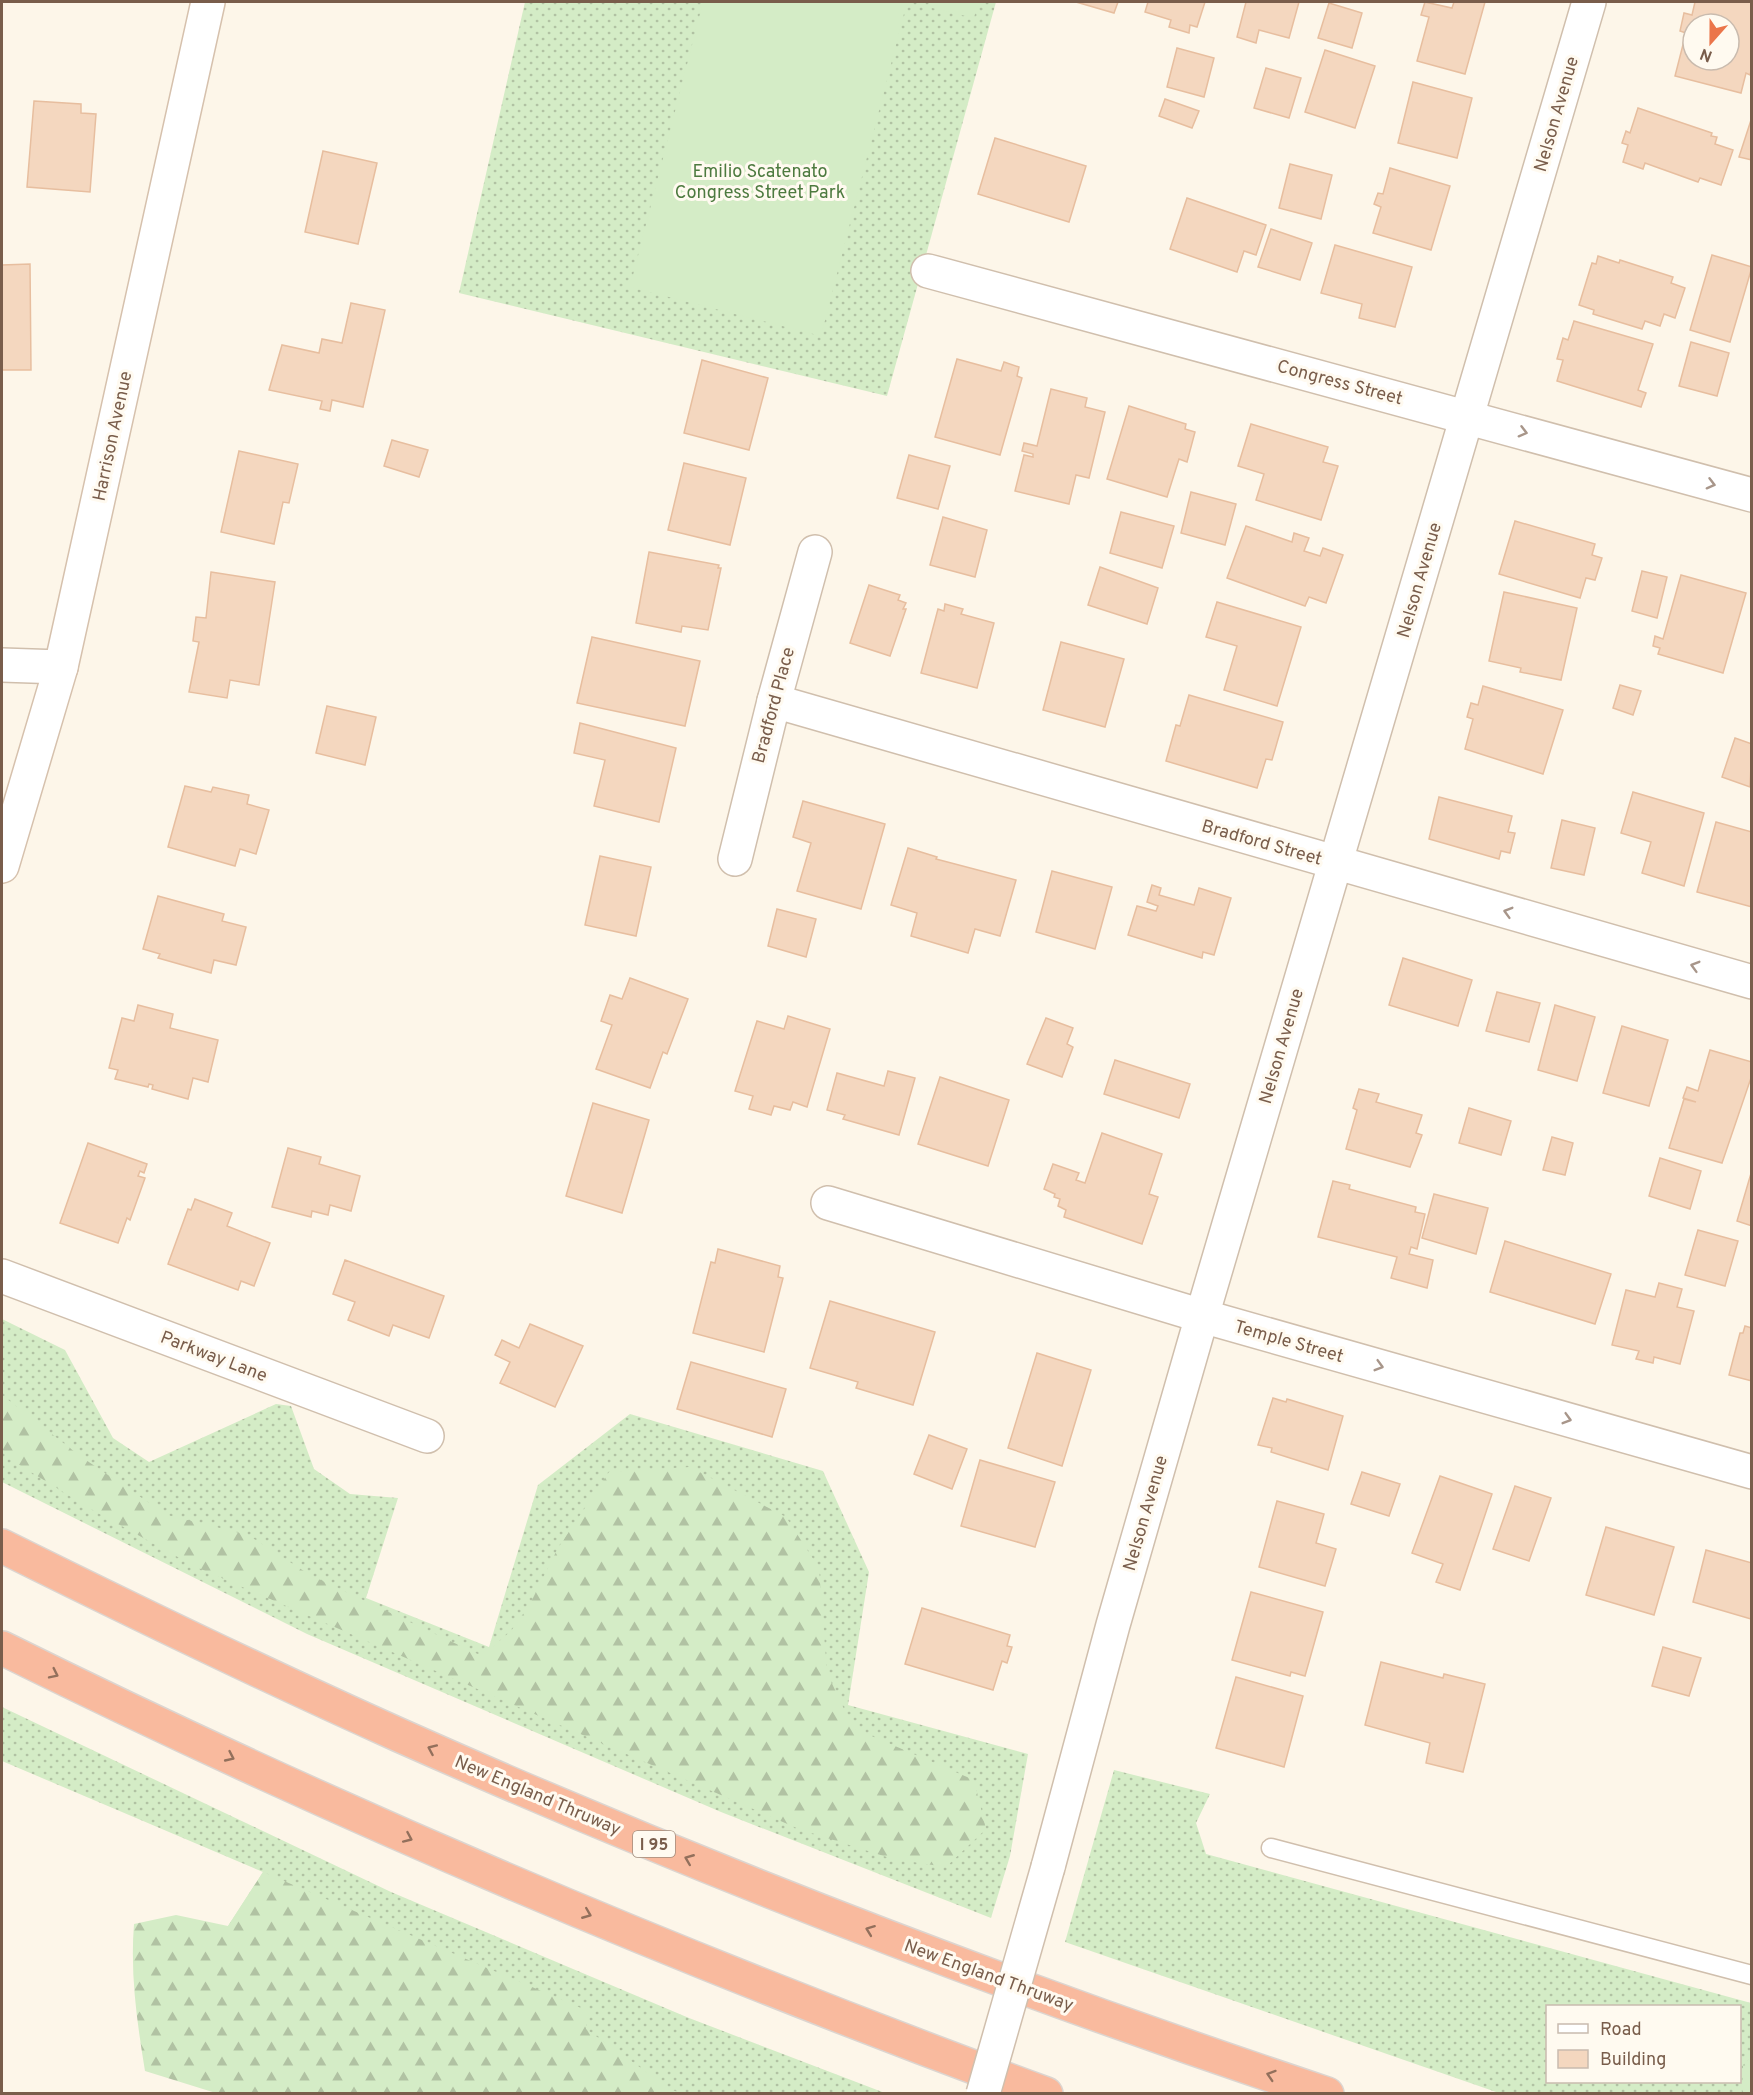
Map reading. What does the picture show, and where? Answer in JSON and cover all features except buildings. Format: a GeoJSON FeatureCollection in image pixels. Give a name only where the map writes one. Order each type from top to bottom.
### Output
{"type":"FeatureCollection","features":[{"type":"Feature","properties":{"kind":"highway","name":"New England Thruway"},"geometry":{"type":"LineString","coordinates":[[2,1546],[399,1735],[674,1853],[963,1966],[1327,2094]]}},
{"type":"Feature","properties":{"kind":"highway"},"geometry":{"type":"LineString","coordinates":[[2,1648],[246,1764],[503,1880],[782,1994],[1046,2094]]}},
{"type":"Feature","properties":{"kind":"street","name":"Harrison Avenue"},"geometry":{"type":"LineString","coordinates":[[2,866],[61,667],[208,2]]}},
{"type":"Feature","properties":{"kind":"street","name":"Nelson Avenue"},"geometry":{"type":"LineString","coordinates":[[983,2094],[1048,1867],[1113,1624],[1202,1316],[1589,2]]}},
{"type":"Feature","properties":{"kind":"street","name":"Congress Street"},"geometry":{"type":"LineString","coordinates":[[928,271],[1752,495]]}},
{"type":"Feature","properties":{"kind":"street","name":"Bradford Place"},"geometry":{"type":"LineString","coordinates":[[735,859],[774,701],[815,552]]}},
{"type":"Feature","properties":{"kind":"street"},"geometry":{"type":"LineString","coordinates":[[2,665],[61,667]]}},
{"type":"Feature","properties":{"kind":"street","name":"Bradford Street"},"geometry":{"type":"LineString","coordinates":[[774,701],[1752,982]]}},
{"type":"Feature","properties":{"kind":"street","name":"Temple Street"},"geometry":{"type":"LineString","coordinates":[[828,1203],[1202,1316],[1752,1472]]}},
{"type":"Feature","properties":{"kind":"street","name":"Parkway Lane"},"geometry":{"type":"LineString","coordinates":[[2,1276],[427,1436]]}},
{"type":"Feature","properties":{"kind":"lane"},"geometry":{"type":"LineString","coordinates":[[1270,1848],[1752,1975]]}},
{"type":"Feature","properties":{"kind":"green space","name":"Emilio Scatenato Congress Street Park"},"geometry":{"type":"Polygon","coordinates":[[[525,2],[996,2],[887,396],[459,293],[525,2]]]}},
{"type":"Feature","properties":{"kind":"green space"},"geometry":{"type":"Polygon","coordinates":[[[703,2],[907,2],[821,336],[630,287],[703,2]]]}},
{"type":"Feature","properties":{"kind":"green space"},"geometry":{"type":"Polygon","coordinates":[[[930,2],[978,2],[974,18],[928,7],[930,2]]]}},
{"type":"Feature","properties":{"kind":"green space"},"geometry":{"type":"Polygon","coordinates":[[[2,1319],[65,1350],[113,1438],[149,1462],[276,1404],[291,1406],[314,1469],[350,1494],[398,1498],[366,1598],[489,1647],[538,1485],[630,1414],[823,1471],[869,1572],[848,1705],[1028,1754],[1010,1856],[991,1918],[721,1812],[307,1634],[2,1482],[2,1319]]]}},
{"type":"Feature","properties":{"kind":"green space"},"geometry":{"type":"Polygon","coordinates":[[[2,1395],[80,1456],[167,1515],[248,1535],[310,1575],[482,1656],[511,1631],[530,1604],[558,1548],[609,1472],[690,1467],[786,1517],[819,1568],[827,1673],[853,1728],[974,1780],[986,1829],[946,1867],[893,1859],[799,1829],[194,1566],[89,1508],[13,1461],[2,1449],[2,1395]]]}},
{"type":"Feature","properties":{"kind":"green space"},"geometry":{"type":"Polygon","coordinates":[[[2,1707],[391,1892],[689,2018],[885,2093],[355,2093],[228,1926],[263,1872],[2,1761],[2,1707]]]}},
{"type":"Feature","properties":{"kind":"green space"},"geometry":{"type":"Polygon","coordinates":[[[1114,1770],[1210,1794],[1196,1823],[1206,1854],[1751,2003],[1751,2093],[1499,2093],[1065,1942],[1114,1770]]]}},
{"type":"Feature","properties":{"kind":"green space"},"geometry":{"type":"Polygon","coordinates":[[[263,1872],[588,2011],[586,2029],[672,2090],[681,2093],[219,2094],[145,2071],[134,1980],[134,1924],[176,1915],[228,1926],[263,1872]]]}},
{"type":"Feature","properties":{"kind":"green space"},"geometry":{"type":"Polygon","coordinates":[[[1751,2057],[1751,2093],[1742,2093],[1743,2065],[1751,2057]]]}}]}
